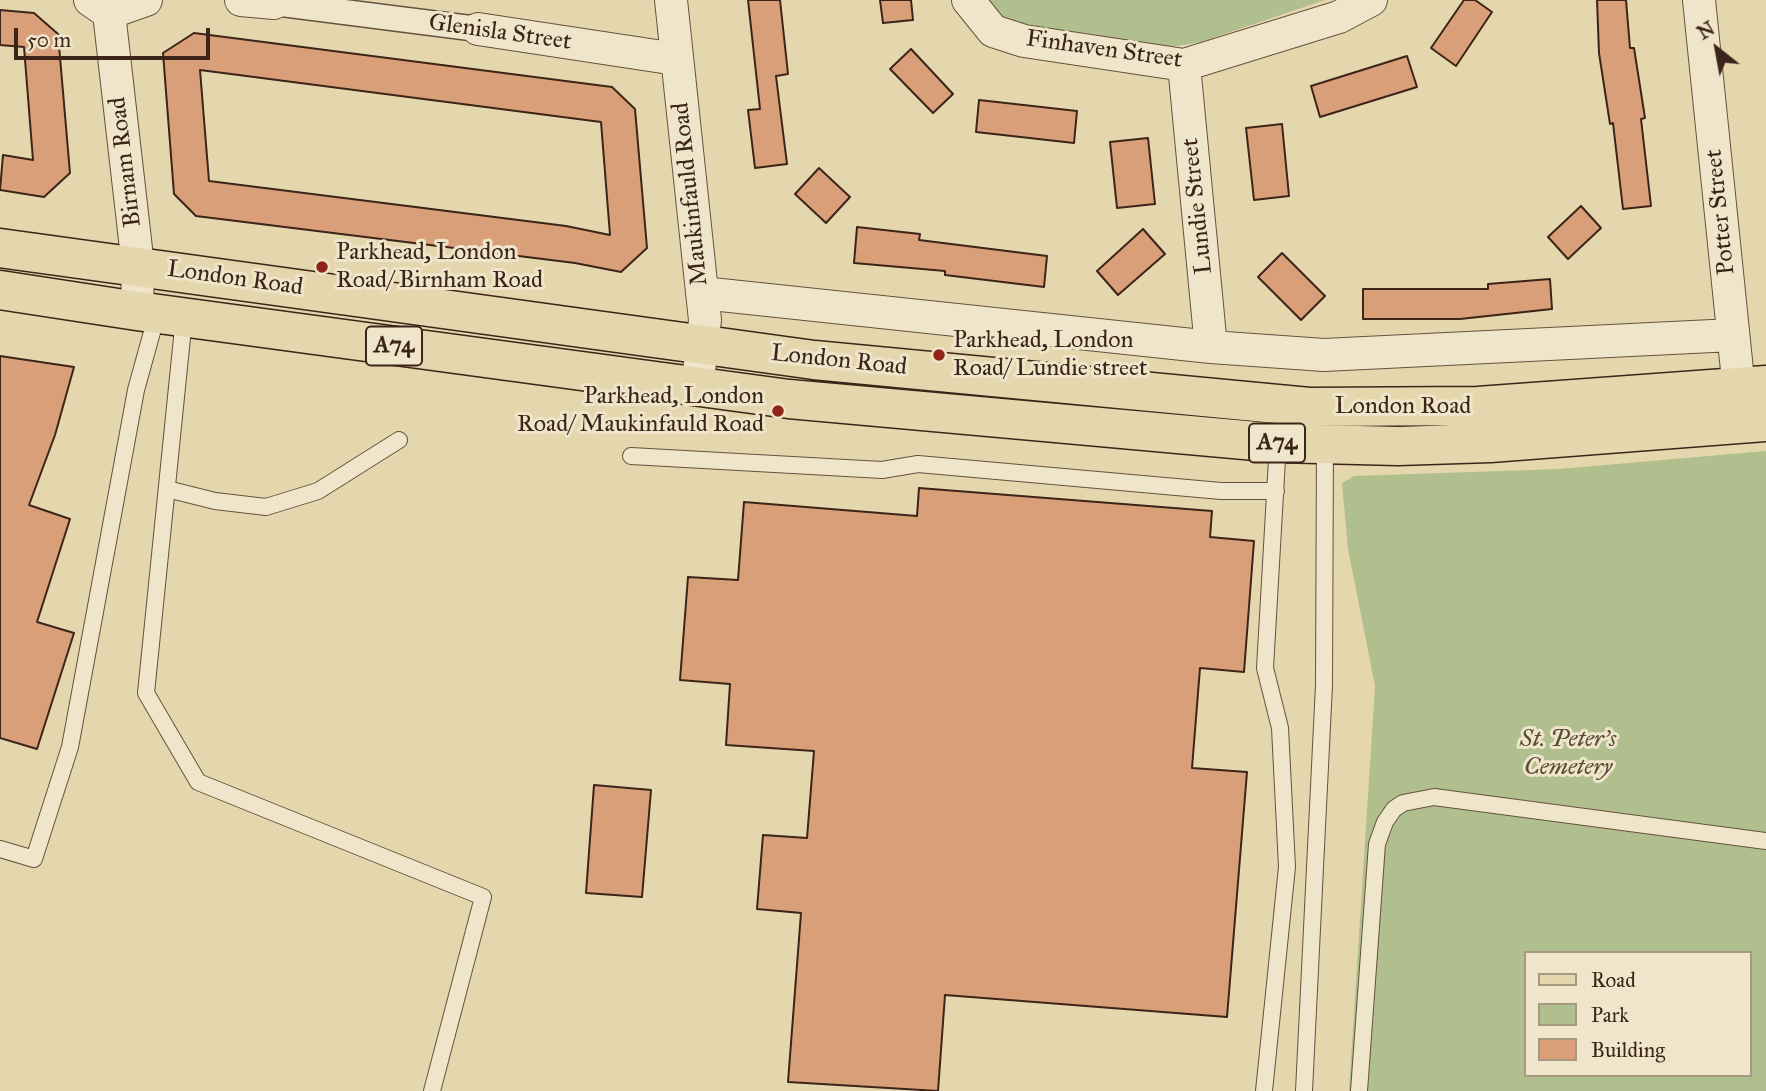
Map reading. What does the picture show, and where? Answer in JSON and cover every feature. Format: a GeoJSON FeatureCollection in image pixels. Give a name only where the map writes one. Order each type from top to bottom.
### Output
{"type":"FeatureCollection","features":[{"type":"Feature","properties":{"kind":"main road","name":"London Road"},"geometry":{"type":"LineString","coordinates":[[0,248],[1279,423]]}},
{"type":"Feature","properties":{"kind":"main road","name":"London Road"},"geometry":{"type":"LineString","coordinates":[[0,290],[698,388],[1279,423],[1516,441],[1753,405]]}},
{"type":"Feature","properties":{"kind":"street"},"geometry":{"type":"LineString","coordinates":[[100,7],[146,0]]}},
{"type":"Feature","properties":{"kind":"street","name":"Glenisla Street"},"geometry":{"type":"LineString","coordinates":[[240,0],[478,29],[676,59]]}},
{"type":"Feature","properties":{"kind":"street","name":"Maukinfauld Road"},"geometry":{"type":"LineString","coordinates":[[671,0],[705,320],[698,388]]}},
{"type":"Feature","properties":{"kind":"street","name":"Finhaven Street"},"geometry":{"type":"LineString","coordinates":[[968,0],[993,31],[1024,41],[1184,65],[1339,17],[1371,0]]}},
{"type":"Feature","properties":{"kind":"street","name":"Potter Street"},"geometry":{"type":"LineString","coordinates":[[1699,0],[1733,335],[1753,405]]}},
{"type":"Feature","properties":{"kind":"street","name":"Birnam Road"},"geometry":{"type":"LineString","coordinates":[[100,7],[138,266],[159,314]]}},
{"type":"Feature","properties":{"kind":"street","name":"Lundie Street"},"geometry":{"type":"LineString","coordinates":[[1184,65],[1211,347]]}},
{"type":"Feature","properties":{"kind":"street"},"geometry":{"type":"LineString","coordinates":[[702,293],[1211,347],[1324,355],[1733,335]]}},
{"type":"Feature","properties":{"kind":"lane"},"geometry":{"type":"LineString","coordinates":[[159,314],[167,489],[146,693],[198,782],[483,897],[432,1091]]}},
{"type":"Feature","properties":{"kind":"lane"},"geometry":{"type":"LineString","coordinates":[[0,849],[34,859],[70,747],[136,390],[159,314]]}},
{"type":"Feature","properties":{"kind":"lane"},"geometry":{"type":"LineString","coordinates":[[1264,1091],[1287,867],[1280,728],[1265,668],[1279,423]]}},
{"type":"Feature","properties":{"kind":"lane"},"geometry":{"type":"LineString","coordinates":[[1304,1091],[1324,685],[1325,426]]}},
{"type":"Feature","properties":{"kind":"lane"},"geometry":{"type":"LineString","coordinates":[[167,489],[215,501],[266,507],[318,491],[399,440]]}},
{"type":"Feature","properties":{"kind":"lane"},"geometry":{"type":"LineString","coordinates":[[631,456],[883,470],[918,464],[1221,491],[1276,491]]}},
{"type":"Feature","properties":{"kind":"lane"},"geometry":{"type":"LineString","coordinates":[[1359,1091],[1377,844],[1385,822],[1394,809],[1404,803],[1434,797],[1766,841]]}},
{"type":"Feature","properties":{"kind":"green space"},"geometry":{"type":"Polygon","coordinates":[[[986,0],[1325,0],[1201,42],[1171,47],[1008,27],[986,0]]]}},
{"type":"Feature","properties":{"kind":"green space","name":"St. Peter's Cemetery"},"geometry":{"type":"Polygon","coordinates":[[[1766,451],[1766,1091],[1349,1091],[1375,686],[1348,549],[1342,483],[1354,476],[1559,469],[1766,451]]]}},
{"type":"Feature","properties":{"kind":"building"},"geometry":{"type":"Polygon","coordinates":[[[748,0],[780,0],[788,74],[776,76],[787,164],[755,168],[748,110],[760,109],[748,0]]]}},
{"type":"Feature","properties":{"kind":"building"},"geometry":{"type":"Polygon","coordinates":[[[880,0],[911,0],[913,20],[883,23],[880,0]]]}},
{"type":"Feature","properties":{"kind":"building"},"geometry":{"type":"Polygon","coordinates":[[[1464,0],[1475,0],[1492,12],[1456,66],[1431,48],[1464,0]]]}},
{"type":"Feature","properties":{"kind":"building"},"geometry":{"type":"Polygon","coordinates":[[[1597,0],[1626,0],[1630,48],[1634,48],[1645,118],[1641,119],[1651,206],[1623,209],[1613,123],[1610,124],[1599,53],[1597,0]]]}},
{"type":"Feature","properties":{"kind":"building"},"geometry":{"type":"Polygon","coordinates":[[[0,10],[34,13],[58,34],[70,173],[44,197],[0,190],[3,155],[33,160],[24,47],[0,45],[0,10]]]}},
{"type":"Feature","properties":{"kind":"building"},"geometry":{"type":"Polygon","coordinates":[[[194,33],[612,87],[635,109],[647,248],[621,272],[575,263],[196,216],[174,194],[163,53],[194,33]],[[200,70],[209,181],[566,226],[610,235],[601,122],[200,70]]]}},
{"type":"Feature","properties":{"kind":"building"},"geometry":{"type":"Polygon","coordinates":[[[911,49],[953,94],[933,113],[890,69],[911,49]]]}},
{"type":"Feature","properties":{"kind":"building"},"geometry":{"type":"Polygon","coordinates":[[[1407,56],[1417,87],[1320,117],[1311,86],[1407,56]]]}},
{"type":"Feature","properties":{"kind":"building"},"geometry":{"type":"Polygon","coordinates":[[[979,100],[1077,111],[1074,143],[976,132],[979,100]]]}},
{"type":"Feature","properties":{"kind":"building"},"geometry":{"type":"Polygon","coordinates":[[[1282,124],[1289,196],[1254,200],[1246,128],[1282,124]]]}},
{"type":"Feature","properties":{"kind":"building"},"geometry":{"type":"Polygon","coordinates":[[[1148,138],[1155,204],[1117,208],[1110,142],[1148,138]]]}},
{"type":"Feature","properties":{"kind":"building"},"geometry":{"type":"Polygon","coordinates":[[[819,168],[850,197],[826,223],[795,194],[819,168]]]}},
{"type":"Feature","properties":{"kind":"building"},"geometry":{"type":"Polygon","coordinates":[[[1581,206],[1601,228],[1568,259],[1548,237],[1581,206]]]}},
{"type":"Feature","properties":{"kind":"building"},"geometry":{"type":"Polygon","coordinates":[[[857,227],[920,234],[919,240],[1047,256],[1044,287],[945,275],[945,271],[854,263],[857,227]]]}},
{"type":"Feature","properties":{"kind":"building"},"geometry":{"type":"Polygon","coordinates":[[[1143,229],[1165,254],[1118,295],[1097,271],[1143,229]]]}},
{"type":"Feature","properties":{"kind":"building"},"geometry":{"type":"Polygon","coordinates":[[[1282,253],[1325,296],[1301,320],[1258,277],[1282,253]]]}},
{"type":"Feature","properties":{"kind":"building"},"geometry":{"type":"Polygon","coordinates":[[[1550,279],[1552,309],[1460,319],[1363,319],[1363,289],[1488,289],[1488,284],[1550,279]]]}},
{"type":"Feature","properties":{"kind":"building"},"geometry":{"type":"Polygon","coordinates":[[[0,356],[74,367],[55,435],[29,505],[70,519],[37,622],[74,633],[37,749],[0,738],[0,356]]]}},
{"type":"Feature","properties":{"kind":"building"},"geometry":{"type":"Polygon","coordinates":[[[919,488],[1212,511],[1210,537],[1254,541],[1244,672],[1200,668],[1192,768],[1247,772],[1227,1017],[945,995],[938,1091],[788,1082],[801,913],[757,909],[763,835],[807,838],[814,751],[726,745],[730,684],[680,680],[688,577],[738,580],[744,502],[917,516],[919,488]]]}},
{"type":"Feature","properties":{"kind":"building"},"geometry":{"type":"Polygon","coordinates":[[[594,785],[651,790],[642,897],[586,893],[594,785]]]}},
{"type":"Feature","properties":{"kind":"place","name":"Parkhead, London Road/ Birnham Road"},"geometry":{"type":"Point","coordinates":[322,267]}},
{"type":"Feature","properties":{"kind":"place","name":"Parkhead, London Road/ Lundie street"},"geometry":{"type":"Point","coordinates":[939,355]}},
{"type":"Feature","properties":{"kind":"place","name":"Parkhead, London Road/ Maukinfauld Road"},"geometry":{"type":"Point","coordinates":[778,411]}}]}
